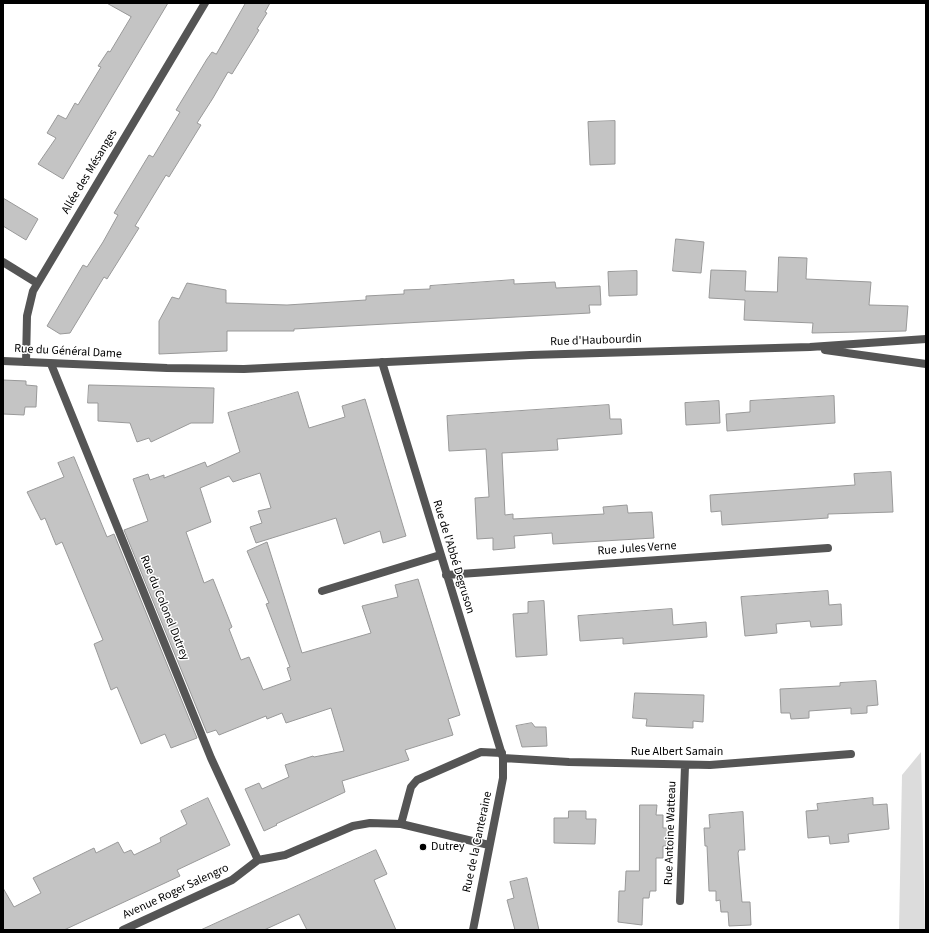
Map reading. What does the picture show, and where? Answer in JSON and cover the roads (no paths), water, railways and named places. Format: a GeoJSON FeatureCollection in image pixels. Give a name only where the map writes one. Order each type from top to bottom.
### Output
{"type":"FeatureCollection","features":[{"type":"Feature","properties":{"kind":"street","name":"Allée des Mésanges"},"geometry":{"type":"LineString","coordinates":[[26,362],[28,308],[33,291],[205,3]]}},
{"type":"Feature","properties":{"kind":"street"},"geometry":{"type":"LineString","coordinates":[[3,262],[38,283]]}},
{"type":"Feature","properties":{"kind":"street","name":"Rue d'Haubourdin"},"geometry":{"type":"LineString","coordinates":[[132,367],[250,369],[530,355],[810,347],[926,339]]}},
{"type":"Feature","properties":{"kind":"street","name":"Rue d'Haubourdin"},"geometry":{"type":"LineString","coordinates":[[810,347],[926,364]]}},
{"type":"Feature","properties":{"kind":"street","name":"Rue du Général Dame"},"geometry":{"type":"LineString","coordinates":[[3,360],[51,364],[132,367]]}},
{"type":"Feature","properties":{"kind":"street","name":"Rue de l'Abbé Degruson"},"geometry":{"type":"LineString","coordinates":[[382,362],[446,575],[503,755]]}},
{"type":"Feature","properties":{"kind":"street","name":"Rue du Colonel Dutrey"},"geometry":{"type":"LineString","coordinates":[[51,364],[217,770],[258,860]]}},
{"type":"Feature","properties":{"kind":"street","name":"Rue Jules Verne"},"geometry":{"type":"LineString","coordinates":[[446,575],[828,548]]}},
{"type":"Feature","properties":{"kind":"street"},"geometry":{"type":"LineString","coordinates":[[322,592],[440,554]]}},
{"type":"Feature","properties":{"kind":"street","name":"Rue Albert Samain"},"geometry":{"type":"LineString","coordinates":[[401,824],[411,786],[417,780],[481,752],[545,761],[685,766],[749,763],[851,754]]}},
{"type":"Feature","properties":{"kind":"street","name":"Rue de la Canteraine"},"geometry":{"type":"LineString","coordinates":[[473,930],[503,778],[503,755]]}},
{"type":"Feature","properties":{"kind":"street","name":"Rue Antoine Watteau"},"geometry":{"type":"LineString","coordinates":[[680,901],[685,766]]}},
{"type":"Feature","properties":{"kind":"street","name":"Avenue Roger Salengro"},"geometry":{"type":"LineString","coordinates":[[122,930],[232,880],[258,860],[285,855],[337,831],[353,826],[370,823],[401,824],[489,845]]}},
{"type":"Feature","properties":{"kind":"place","name":"Dutrey"},"geometry":{"type":"Point","coordinates":[423,847]}}]}
